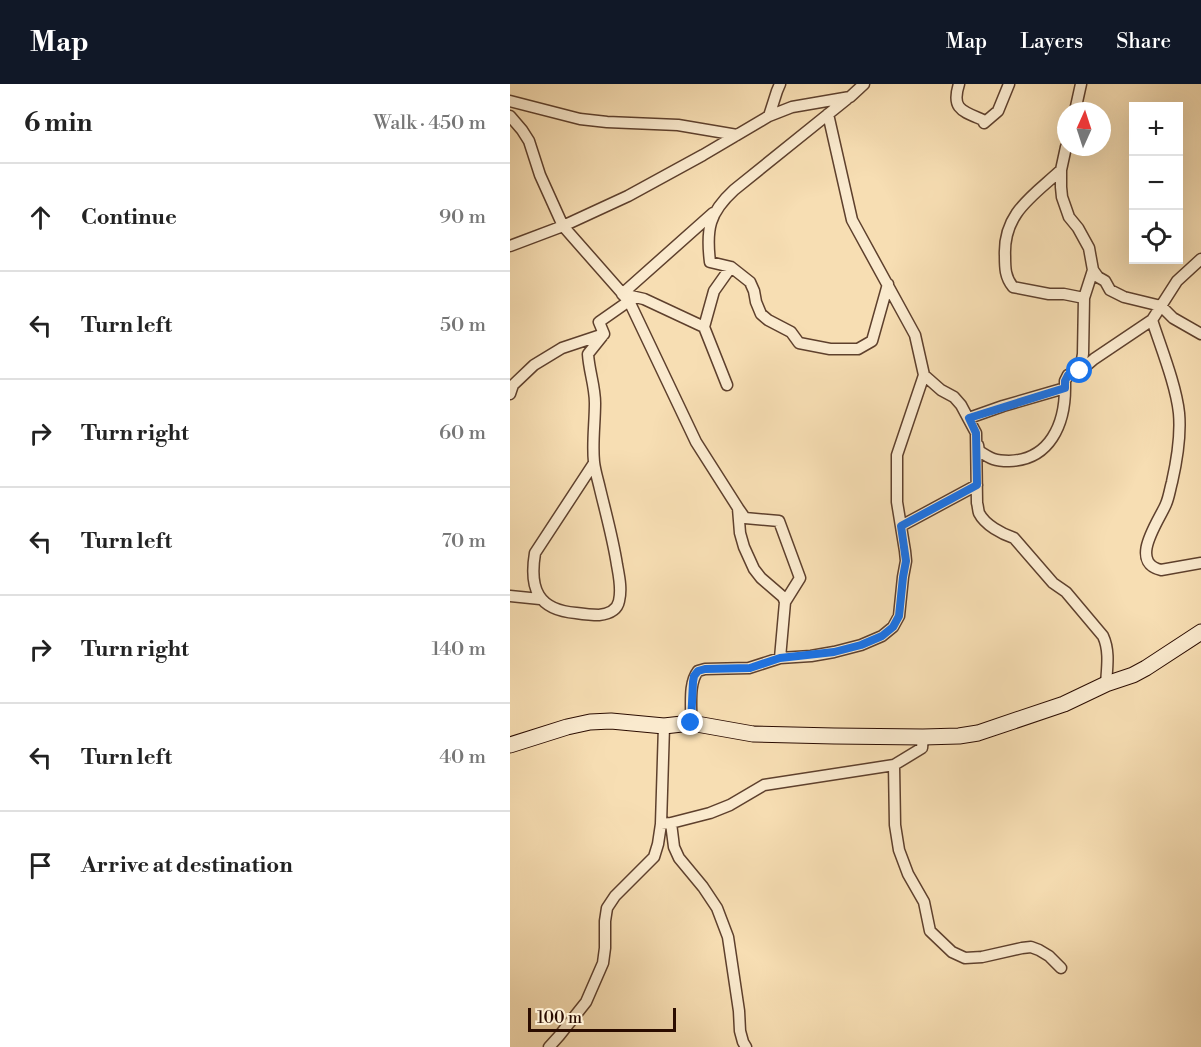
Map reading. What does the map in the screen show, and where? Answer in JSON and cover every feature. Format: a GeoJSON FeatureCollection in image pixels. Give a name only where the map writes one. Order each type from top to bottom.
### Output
{"type":"FeatureCollection","features":[{"type":"Feature","properties":{"kind":"street"},"geometry":{"type":"LineString","coordinates":[[769,116],[780,84]]}},
{"type":"Feature","properties":{"kind":"street"},"geometry":{"type":"LineString","coordinates":[[604,334],[599,322],[734,190],[864,84]]}},
{"type":"Feature","properties":{"kind":"street"},"geometry":{"type":"LineString","coordinates":[[959,84],[956,103],[962,111],[983,120],[984,123],[998,111],[1009,84]]}},
{"type":"Feature","properties":{"kind":"street"},"geometry":{"type":"LineString","coordinates":[[1077,102],[1081,84]]}},
{"type":"Feature","properties":{"kind":"street"},"geometry":{"type":"LineString","coordinates":[[510,246],[563,226],[628,196],[769,116],[792,107],[850,97]]}},
{"type":"Feature","properties":{"kind":"street"},"geometry":{"type":"LineString","coordinates":[[510,101],[580,119],[678,125],[737,135]]}},
{"type":"Feature","properties":{"kind":"street"},"geometry":{"type":"LineString","coordinates":[[691,723],[693,682],[698,671],[750,668],[780,658],[811,656],[861,645],[882,636],[893,627],[899,616],[906,561],[897,502],[897,455],[924,375],[915,334],[852,220],[828,114]]}},
{"type":"Feature","properties":{"kind":"street"},"geometry":{"type":"LineString","coordinates":[[510,116],[529,141],[540,175],[563,226],[626,298],[696,442],[738,508],[745,518],[779,521],[800,578],[785,602],[780,658]]}},
{"type":"Feature","properties":{"kind":"street"},"geometry":{"type":"LineString","coordinates":[[1064,156],[1060,187],[1062,197],[1069,217],[1089,248],[1093,270],[1098,277],[1105,281],[1110,290],[1124,297],[1161,306],[1173,318],[1201,334]]}},
{"type":"Feature","properties":{"kind":"street"},"geometry":{"type":"LineString","coordinates":[[1061,170],[1026,200],[1009,224],[1004,248],[1005,276],[1013,287],[1084,298]]}},
{"type":"Feature","properties":{"kind":"street"},"geometry":{"type":"LineString","coordinates":[[715,211],[708,235],[710,262],[731,267],[750,282],[761,314],[791,332],[799,343],[830,349],[858,349],[872,341],[888,284]]}},
{"type":"Feature","properties":{"kind":"street"},"geometry":{"type":"LineString","coordinates":[[924,375],[941,390],[954,397],[961,405],[976,433],[980,451],[988,457],[996,461],[1020,460],[1035,455],[1049,445],[1055,435],[1065,406],[1065,381],[1068,375],[1080,371],[1152,320],[1177,281],[1201,259]]}},
{"type":"Feature","properties":{"kind":"street"},"geometry":{"type":"LineString","coordinates":[[727,385],[704,327],[714,291],[731,267]]}},
{"type":"Feature","properties":{"kind":"street"},"geometry":{"type":"LineString","coordinates":[[1080,371],[1083,354],[1084,298],[1093,270]]}},
{"type":"Feature","properties":{"kind":"street"},"geometry":{"type":"LineString","coordinates":[[626,298],[644,299],[704,327]]}},
{"type":"Feature","properties":{"kind":"street"},"geometry":{"type":"LineString","coordinates":[[1152,320],[1177,400],[1180,423],[1176,466],[1167,502],[1145,552],[1147,559],[1155,569],[1201,563]]}},
{"type":"Feature","properties":{"kind":"street"},"geometry":{"type":"LineString","coordinates":[[511,387],[534,365],[562,348],[604,334]]}},
{"type":"Feature","properties":{"kind":"street"},"geometry":{"type":"LineString","coordinates":[[510,596],[540,599],[552,608],[565,612],[594,615],[607,614],[615,609],[619,602],[620,578],[594,463],[594,390],[588,364],[588,354],[604,334]]}},
{"type":"Feature","properties":{"kind":"street"},"geometry":{"type":"LineString","coordinates":[[969,418],[1065,388]]}},
{"type":"Feature","properties":{"kind":"street"},"geometry":{"type":"LineString","coordinates":[[976,433],[979,513],[987,522],[1007,536],[1014,538],[1104,636],[1107,652],[1106,684]]}},
{"type":"Feature","properties":{"kind":"street"},"geometry":{"type":"LineString","coordinates":[[540,599],[532,569],[535,553],[594,463]]}},
{"type":"Feature","properties":{"kind":"street"},"geometry":{"type":"LineString","coordinates":[[901,526],[977,485]]}},
{"type":"Feature","properties":{"kind":"street"},"geometry":{"type":"LineString","coordinates":[[738,508],[740,533],[754,569],[760,578],[783,597],[785,602]]}},
{"type":"Feature","properties":{"kind":"street"},"geometry":{"type":"LineString","coordinates":[[510,745],[590,722],[664,726],[691,723],[753,734],[923,737],[978,733],[1064,704],[1106,684],[1133,675],[1201,632]]}},
{"type":"Feature","properties":{"kind":"street"},"geometry":{"type":"LineString","coordinates":[[664,726],[666,824],[679,858],[717,908],[728,937],[740,1031],[746,1047]]}},
{"type":"Feature","properties":{"kind":"street"},"geometry":{"type":"LineString","coordinates":[[666,824],[710,813],[730,805],[764,785],[894,765],[922,748],[923,737]]}},
{"type":"Feature","properties":{"kind":"street"},"geometry":{"type":"LineString","coordinates":[[894,765],[895,825],[899,850],[908,874],[924,902],[930,931],[952,952],[964,958],[982,957],[1031,947],[1049,956],[1061,968]]}},
{"type":"Feature","properties":{"kind":"street"},"geometry":{"type":"LineString","coordinates":[[549,1047],[586,1002],[603,963],[607,908],[615,896],[654,857],[666,824]]}},
{"type":"Feature","properties":{"kind":"route"},"geometry":{"type":"LineString","coordinates":[[691,723],[693,682],[698,671],[750,668],[780,658],[834,652],[861,645],[882,636],[893,627],[899,616],[906,561],[901,526],[977,485],[976,433],[969,418],[1065,388],[1068,375],[1080,371]]}}]}
